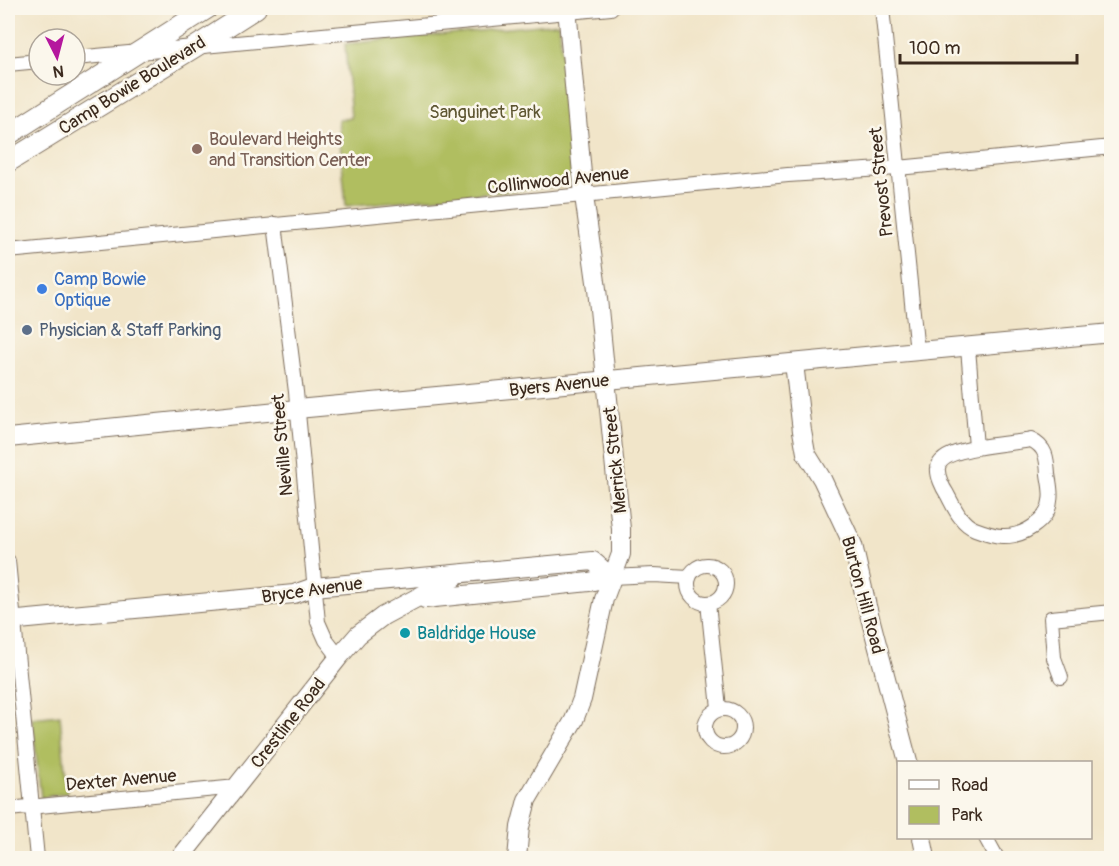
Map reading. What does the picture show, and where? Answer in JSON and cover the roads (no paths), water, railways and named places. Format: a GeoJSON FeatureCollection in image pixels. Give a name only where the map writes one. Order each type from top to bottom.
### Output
{"type":"FeatureCollection","features":[{"type":"Feature","properties":{"kind":"main road","name":"Camp Bowie Boulevard"},"geometry":{"type":"LineString","coordinates":[[8,135],[208,8]]}},
{"type":"Feature","properties":{"kind":"main road","name":"Camp Bowie Boulevard"},"geometry":{"type":"LineString","coordinates":[[8,162],[255,8]]}},
{"type":"Feature","properties":{"kind":"street"},"geometry":{"type":"LineString","coordinates":[[87,57],[567,10],[611,8]]}},
{"type":"Feature","properties":{"kind":"street","name":"Prevost Street"},"geometry":{"type":"LineString","coordinates":[[882,8],[917,352]]}},
{"type":"Feature","properties":{"kind":"street","name":"Merrick Street"},"geometry":{"type":"LineString","coordinates":[[517,858],[520,827],[527,800],[574,720],[582,699],[611,577],[621,554],[621,529],[607,381],[584,196],[567,10]]}},
{"type":"Feature","properties":{"kind":"street"},"geometry":{"type":"LineString","coordinates":[[8,64],[27,62]]}},
{"type":"Feature","properties":{"kind":"street","name":"Collinwood Avenue"},"geometry":{"type":"LineString","coordinates":[[8,251],[788,175],[898,168],[1112,147]]}},
{"type":"Feature","properties":{"kind":"street","name":"Neville Street"},"geometry":{"type":"LineString","coordinates":[[275,224],[297,409],[318,622],[326,640],[339,657]]}},
{"type":"Feature","properties":{"kind":"street","name":"Byers Avenue"},"geometry":{"type":"LineString","coordinates":[[8,438],[1112,333]]}},
{"type":"Feature","properties":{"kind":"street"},"geometry":{"type":"LineString","coordinates":[[968,348],[976,447]]}},
{"type":"Feature","properties":{"kind":"street","name":"Burton Hill Road"},"geometry":{"type":"LineString","coordinates":[[794,363],[806,453],[822,479],[854,545],[867,606],[912,760]]}},
{"type":"Feature","properties":{"kind":"street"},"geometry":{"type":"LineString","coordinates":[[1031,440],[1040,444],[1046,454],[1050,501],[1047,511],[1037,525],[1001,536],[973,529],[959,517],[943,488],[938,469],[941,461],[953,453],[976,447],[1031,440]]}},
{"type":"Feature","properties":{"kind":"street"},"geometry":{"type":"LineString","coordinates":[[8,561],[10,620],[37,858]]}},
{"type":"Feature","properties":{"kind":"street","name":"Bryce Avenue"},"geometry":{"type":"LineString","coordinates":[[10,620],[294,594],[314,587],[593,561],[611,577]]}},
{"type":"Feature","properties":{"kind":"street"},"geometry":{"type":"LineString","coordinates":[[712,565],[724,572],[727,586],[721,598],[708,603],[696,599],[689,589],[689,577],[698,566],[712,565]]}},
{"type":"Feature","properties":{"kind":"street","name":"Crestline Road"},"geometry":{"type":"LineString","coordinates":[[180,858],[358,635],[383,616],[464,573]]}},
{"type":"Feature","properties":{"kind":"street"},"geometry":{"type":"LineString","coordinates":[[408,602],[589,582],[611,577],[654,575],[689,577]]}},
{"type":"Feature","properties":{"kind":"street"},"geometry":{"type":"LineString","coordinates":[[708,603],[719,708]]}},
{"type":"Feature","properties":{"kind":"street"},"geometry":{"type":"LineString","coordinates":[[1061,677],[1054,658],[1051,618],[1112,612]]}},
{"type":"Feature","properties":{"kind":"street","name":"Dexter Avenue"},"geometry":{"type":"LineString","coordinates":[[8,808],[237,787]]}},
{"type":"Feature","properties":{"kind":"street"},"geometry":{"type":"LineString","coordinates":[[922,839],[926,858]]}},
{"type":"Feature","properties":{"kind":"street"},"geometry":{"type":"LineString","coordinates":[[987,839],[997,858]]}},
{"type":"Feature","properties":{"kind":"place","name":"Boulevard Heights and Transition Center"},"geometry":{"type":"Point","coordinates":[197,149]}},
{"type":"Feature","properties":{"kind":"place","name":"Camp Bowie Optique"},"geometry":{"type":"Point","coordinates":[42,289]}},
{"type":"Feature","properties":{"kind":"place","name":"Physician & Staff Parking"},"geometry":{"type":"Point","coordinates":[27,330]}},
{"type":"Feature","properties":{"kind":"place","name":"Baldridge House"},"geometry":{"type":"Point","coordinates":[405,633]}},
{"type":"Feature","properties":{"kind":"park label","name":"Sanguinet Park"},"geometry":{"type":"Point","coordinates":[485,112]}}]}
